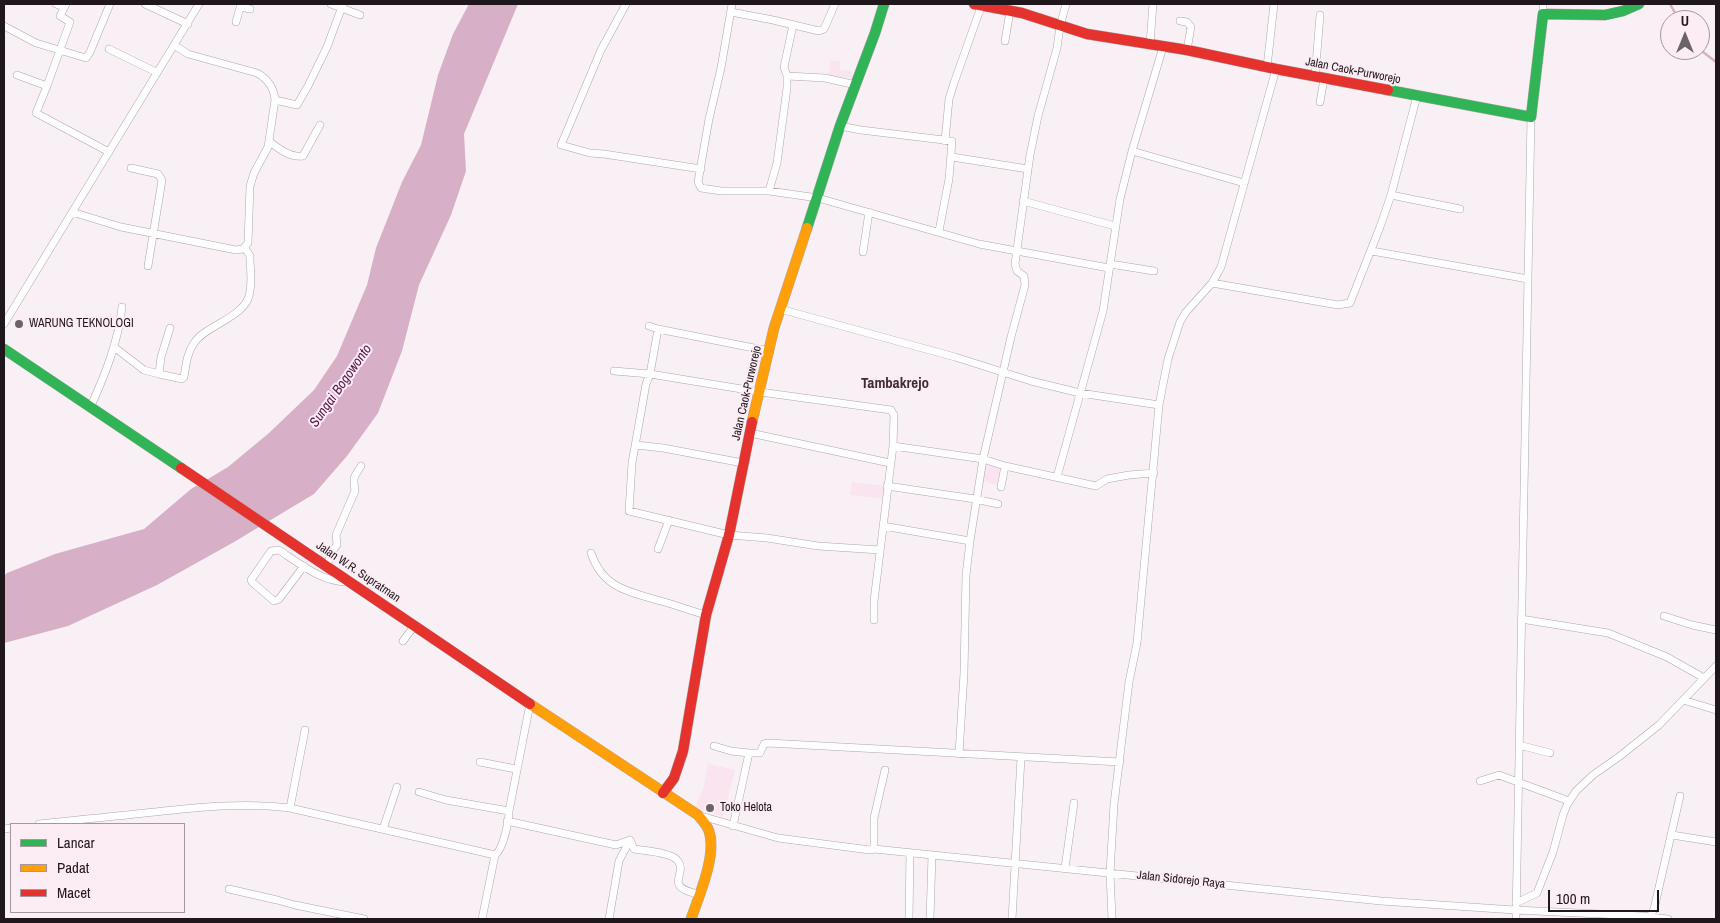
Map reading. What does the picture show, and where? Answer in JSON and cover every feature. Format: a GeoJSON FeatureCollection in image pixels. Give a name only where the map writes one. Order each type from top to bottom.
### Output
{"type":"FeatureCollection","features":[{"type":"Feature","properties":{"kind":"street"},"geometry":{"type":"LineString","coordinates":[[56,4],[65,6],[60,16],[70,22],[36,113],[109,152]]}},
{"type":"Feature","properties":{"kind":"street"},"geometry":{"type":"LineString","coordinates":[[4,26],[36,43],[77,56],[88,57],[110,4]]}},
{"type":"Feature","properties":{"kind":"street"},"geometry":{"type":"LineString","coordinates":[[146,4],[188,24]]}},
{"type":"Feature","properties":{"kind":"street"},"geometry":{"type":"LineString","coordinates":[[4,324],[199,4]]}},
{"type":"Feature","properties":{"kind":"street"},"geometry":{"type":"LineString","coordinates":[[331,4],[342,6],[360,15]]}},
{"type":"Feature","properties":{"kind":"street"},"geometry":{"type":"LineString","coordinates":[[626,4],[600,50],[561,145],[590,153],[701,170]]}},
{"type":"Feature","properties":{"kind":"street"},"geometry":{"type":"LineString","coordinates":[[732,4],[721,68],[709,119],[699,185],[701,188],[706,190],[769,191],[818,198],[939,231],[971,242],[1110,266],[1154,271]]}},
{"type":"Feature","properties":{"kind":"street"},"geometry":{"type":"LineString","coordinates":[[731,12],[821,30],[826,24],[835,4]]}},
{"type":"Feature","properties":{"kind":"street","name":"Jalan Caok-Purworejo"},"geometry":{"type":"LineString","coordinates":[[663,793],[674,778],[683,751],[706,616],[729,534],[774,328],[840,126],[884,4]]}},
{"type":"Feature","properties":{"kind":"street"},"geometry":{"type":"LineString","coordinates":[[945,140],[949,99],[979,4]]}},
{"type":"Feature","properties":{"kind":"street","name":"Jalan Caok-Purworejo"},"geometry":{"type":"LineString","coordinates":[[979,4],[1005,8],[1087,34],[1187,50],[1320,78],[1531,117]]}},
{"type":"Feature","properties":{"kind":"street"},"geometry":{"type":"LineString","coordinates":[[959,754],[964,673],[966,582],[975,499],[1011,337],[1025,284],[1024,276],[1015,267],[1028,169],[1038,116],[1057,48],[1066,4]]}},
{"type":"Feature","properties":{"kind":"street"},"geometry":{"type":"LineString","coordinates":[[1150,44],[1153,4]]}},
{"type":"Feature","properties":{"kind":"street"},"geometry":{"type":"LineString","coordinates":[[1112,919],[1110,873],[1112,823],[1129,682],[1137,643],[1159,405],[1168,359],[1180,322],[1186,312],[1212,283],[1225,253],[1272,68],[1274,4]]}},
{"type":"Feature","properties":{"kind":"street"},"geometry":{"type":"LineString","coordinates":[[1516,919],[1531,117],[1543,9],[1605,15],[1623,11],[1639,4]]}},
{"type":"Feature","properties":{"kind":"street"},"geometry":{"type":"LineString","coordinates":[[236,22],[241,5],[250,9]]}},
{"type":"Feature","properties":{"kind":"street"},"geometry":{"type":"LineString","coordinates":[[275,100],[294,105],[299,103],[326,47],[342,6]]}},
{"type":"Feature","properties":{"kind":"street"},"geometry":{"type":"LineString","coordinates":[[1005,8],[1005,41]]}},
{"type":"Feature","properties":{"kind":"street"},"geometry":{"type":"LineString","coordinates":[[1320,15],[1320,102]]}},
{"type":"Feature","properties":{"kind":"street"},"geometry":{"type":"LineString","coordinates":[[1180,21],[1187,22],[1191,27],[1187,50]]}},
{"type":"Feature","properties":{"kind":"street"},"geometry":{"type":"LineString","coordinates":[[769,191],[777,163],[787,88],[787,76],[784,67],[793,24]]}},
{"type":"Feature","properties":{"kind":"street"},"geometry":{"type":"LineString","coordinates":[[72,212],[121,227],[236,250],[245,248],[248,243],[248,208],[252,179],[270,142],[275,100],[273,89],[264,77],[220,62],[188,54],[174,45]]}},
{"type":"Feature","properties":{"kind":"street"},"geometry":{"type":"LineString","coordinates":[[1057,477],[1103,311],[1124,178],[1163,47]]}},
{"type":"Feature","properties":{"kind":"street"},"geometry":{"type":"LineString","coordinates":[[108,49],[156,72]]}},
{"type":"Feature","properties":{"kind":"street"},"geometry":{"type":"LineString","coordinates":[[17,75],[46,86]]}},
{"type":"Feature","properties":{"kind":"street"},"geometry":{"type":"LineString","coordinates":[[787,76],[825,78],[856,85]]}},
{"type":"Feature","properties":{"kind":"street"},"geometry":{"type":"LineString","coordinates":[[1212,283],[1344,304],[1350,303],[1372,251],[1391,195],[1417,96]]}},
{"type":"Feature","properties":{"kind":"street"},"geometry":{"type":"LineString","coordinates":[[270,142],[280,150],[294,156],[303,156],[320,125]]}},
{"type":"Feature","properties":{"kind":"street"},"geometry":{"type":"LineString","coordinates":[[840,126],[952,141],[950,179],[939,231]]}},
{"type":"Feature","properties":{"kind":"street"},"geometry":{"type":"LineString","coordinates":[[1132,151],[1244,183]]}},
{"type":"Feature","properties":{"kind":"street"},"geometry":{"type":"LineString","coordinates":[[952,158],[1028,169]]}},
{"type":"Feature","properties":{"kind":"street"},"geometry":{"type":"LineString","coordinates":[[131,168],[158,174],[162,180],[152,232],[152,249],[148,266]]}},
{"type":"Feature","properties":{"kind":"street"},"geometry":{"type":"LineString","coordinates":[[1391,195],[1460,209]]}},
{"type":"Feature","properties":{"kind":"street"},"geometry":{"type":"LineString","coordinates":[[1024,202],[1115,226]]}},
{"type":"Feature","properties":{"kind":"street"},"geometry":{"type":"LineString","coordinates":[[863,252],[870,212]]}},
{"type":"Feature","properties":{"kind":"street"},"geometry":{"type":"LineString","coordinates":[[114,347],[144,370],[178,379],[183,378],[188,357],[199,337],[231,316],[245,304],[248,298],[251,274],[250,256],[245,248]]}},
{"type":"Feature","properties":{"kind":"street"},"geometry":{"type":"LineString","coordinates":[[1372,251],[1528,279]]}},
{"type":"Feature","properties":{"kind":"street"},"geometry":{"type":"LineString","coordinates":[[90,408],[106,374],[120,326],[122,307]]}},
{"type":"Feature","properties":{"kind":"street"},"geometry":{"type":"LineString","coordinates":[[780,309],[954,357],[1031,381],[1080,392],[1159,405]]}},
{"type":"Feature","properties":{"kind":"street"},"geometry":{"type":"LineString","coordinates":[[649,326],[769,351]]}},
{"type":"Feature","properties":{"kind":"street"},"geometry":{"type":"LineString","coordinates":[[159,374],[160,361],[170,328]]}},
{"type":"Feature","properties":{"kind":"street"},"geometry":{"type":"LineString","coordinates":[[658,329],[632,463],[629,510],[729,534],[818,546],[880,550]]}},
{"type":"Feature","properties":{"kind":"street","name":"Jalan W.R. Supratman"},"geometry":{"type":"LineString","coordinates":[[4,350],[698,816]]}},
{"type":"Feature","properties":{"kind":"street"},"geometry":{"type":"LineString","coordinates":[[614,371],[650,374],[760,392],[891,410],[894,415],[893,446],[874,601],[874,620]]}},
{"type":"Feature","properties":{"kind":"street"},"geometry":{"type":"LineString","coordinates":[[750,434],[890,463]]}},
{"type":"Feature","properties":{"kind":"street"},"geometry":{"type":"LineString","coordinates":[[636,445],[663,448],[743,463]]}},
{"type":"Feature","properties":{"kind":"street"},"geometry":{"type":"LineString","coordinates":[[893,446],[983,459],[1005,466],[1096,486],[1107,479],[1154,473]]}},
{"type":"Feature","properties":{"kind":"street"},"geometry":{"type":"LineString","coordinates":[[327,566],[331,553],[337,545],[336,535],[355,491],[352,483],[353,479],[361,466]]}},
{"type":"Feature","properties":{"kind":"street"},"geometry":{"type":"LineString","coordinates":[[1001,487],[1005,466]]}},
{"type":"Feature","properties":{"kind":"street"},"geometry":{"type":"LineString","coordinates":[[887,486],[998,504]]}},
{"type":"Feature","properties":{"kind":"street"},"geometry":{"type":"LineString","coordinates":[[658,549],[669,520]]}},
{"type":"Feature","properties":{"kind":"street"},"geometry":{"type":"LineString","coordinates":[[883,526],[970,541]]}},
{"type":"Feature","properties":{"kind":"street"},"geometry":{"type":"LineString","coordinates":[[304,566],[279,599],[276,600],[257,587],[251,580],[271,552],[279,550],[324,578],[338,582],[351,582]]}},
{"type":"Feature","properties":{"kind":"street"},"geometry":{"type":"LineString","coordinates":[[591,553],[597,567],[619,588],[631,594],[662,601],[706,616]]}},
{"type":"Feature","properties":{"kind":"street"},"geometry":{"type":"LineString","coordinates":[[1664,616],[1716,630]]}},
{"type":"Feature","properties":{"kind":"street"},"geometry":{"type":"LineString","coordinates":[[1521,619],[1608,633],[1666,657],[1704,678]]}},
{"type":"Feature","properties":{"kind":"street"},"geometry":{"type":"LineString","coordinates":[[403,641],[415,625]]}},
{"type":"Feature","properties":{"kind":"street"},"geometry":{"type":"LineString","coordinates":[[1516,907],[1537,893],[1553,852],[1563,815],[1576,791],[1594,774],[1659,725],[1716,666]]}},
{"type":"Feature","properties":{"kind":"street"},"geometry":{"type":"LineString","coordinates":[[1682,700],[1716,710]]}},
{"type":"Feature","properties":{"kind":"street"},"geometry":{"type":"LineString","coordinates":[[50,823],[231,806],[269,806],[290,808],[495,855],[500,852],[509,818],[508,811],[530,704]]}},
{"type":"Feature","properties":{"kind":"street"},"geometry":{"type":"LineString","coordinates":[[290,808],[305,730]]}},
{"type":"Feature","properties":{"kind":"street"},"geometry":{"type":"LineString","coordinates":[[714,746],[731,751],[749,753],[760,753],[764,744],[768,743],[1120,762]]}},
{"type":"Feature","properties":{"kind":"street"},"geometry":{"type":"LineString","coordinates":[[1519,746],[1550,753]]}},
{"type":"Feature","properties":{"kind":"street"},"geometry":{"type":"LineString","coordinates":[[733,826],[749,753]]}},
{"type":"Feature","properties":{"kind":"street"},"geometry":{"type":"LineString","coordinates":[[1012,919],[1014,870],[1017,863],[1021,758]]}},
{"type":"Feature","properties":{"kind":"street"},"geometry":{"type":"LineString","coordinates":[[480,762],[516,768]]}},
{"type":"Feature","properties":{"kind":"street"},"geometry":{"type":"LineString","coordinates":[[874,849],[874,818],[885,770]]}},
{"type":"Feature","properties":{"kind":"street"},"geometry":{"type":"LineString","coordinates":[[1480,781],[1499,775],[1569,801]]}},
{"type":"Feature","properties":{"kind":"street"},"geometry":{"type":"LineString","coordinates":[[383,830],[397,787]]}},
{"type":"Feature","properties":{"kind":"street"},"geometry":{"type":"LineString","coordinates":[[419,792],[446,800],[508,811]]}},
{"type":"Feature","properties":{"kind":"street"},"geometry":{"type":"LineString","coordinates":[[1650,917],[1654,909],[1680,796]]}},
{"type":"Feature","properties":{"kind":"street"},"geometry":{"type":"LineString","coordinates":[[1065,868],[1074,803]]}},
{"type":"Feature","properties":{"kind":"street"},"geometry":{"type":"LineString","coordinates":[[691,919],[710,856],[711,843],[708,828],[698,816]]}},
{"type":"Feature","properties":{"kind":"street","name":"Jalan Sidorejo Raya"},"geometry":{"type":"LineString","coordinates":[[698,816],[784,839],[870,850],[1017,863],[1351,898],[1516,907],[1668,919]]}},
{"type":"Feature","properties":{"kind":"street"},"geometry":{"type":"LineString","coordinates":[[507,822],[616,845],[630,840]]}},
{"type":"Feature","properties":{"kind":"street"},"geometry":{"type":"LineString","coordinates":[[1672,835],[1716,842]]}},
{"type":"Feature","properties":{"kind":"street"},"geometry":{"type":"LineString","coordinates":[[630,840],[634,849],[667,855],[677,859],[680,866],[678,877],[680,886],[685,891],[698,894]]}},
{"type":"Feature","properties":{"kind":"street"},"geometry":{"type":"LineString","coordinates":[[609,919],[619,861],[630,840]]}},
{"type":"Feature","properties":{"kind":"street"},"geometry":{"type":"LineString","coordinates":[[909,919],[910,853]]}},
{"type":"Feature","properties":{"kind":"street"},"geometry":{"type":"LineString","coordinates":[[482,919],[495,855]]}},
{"type":"Feature","properties":{"kind":"street"},"geometry":{"type":"LineString","coordinates":[[930,919],[932,855]]}},
{"type":"Feature","properties":{"kind":"street"},"geometry":{"type":"LineString","coordinates":[[229,889],[364,919]]}},
{"type":"Feature","properties":{"kind":"shaded area"},"geometry":{"type":"Polygon","coordinates":[[[830,61],[840,61],[840,70],[852,71],[852,78],[829,77],[830,61]]]}},
{"type":"Feature","properties":{"kind":"shaded area"},"geometry":{"type":"Polygon","coordinates":[[[985,465],[1002,467],[1000,486],[983,481],[985,465]]]}},
{"type":"Feature","properties":{"kind":"shaded area"},"geometry":{"type":"Polygon","coordinates":[[[852,482],[887,486],[886,499],[850,495],[852,482]]]}},
{"type":"Feature","properties":{"kind":"shaded area"},"geometry":{"type":"Polygon","coordinates":[[[708,764],[735,770],[723,817],[695,807],[703,789],[708,764]]]}},
{"type":"Feature","properties":{"kind":"water","name":"Sungai Bogowonto"},"geometry":{"type":"Polygon","coordinates":[[[469,4],[518,4],[464,134],[466,171],[451,215],[419,285],[402,351],[378,413],[347,456],[314,494],[157,585],[68,626],[4,643],[4,576],[7,573],[55,554],[144,529],[191,489],[228,467],[269,433],[314,390],[337,356],[367,285],[376,248],[402,182],[421,145],[438,75],[453,34],[469,4]]]}},
{"type":"Feature","properties":{"kind":"waterway"},"geometry":{"type":"LineString","coordinates":[[1670,4],[1673,10]]}},
{"type":"Feature","properties":{"kind":"waterway"},"geometry":{"type":"LineString","coordinates":[[1710,57],[1716,62]]}},
{"type":"Feature","properties":{"kind":"traffic: fast"},"geometry":{"type":"LineString","coordinates":[[807,228],[840,126],[884,4]]}},
{"type":"Feature","properties":{"kind":"traffic: fast"},"geometry":{"type":"LineString","coordinates":[[1388,90],[1531,117],[1543,14],[1605,15],[1623,11],[1639,4]]}},
{"type":"Feature","properties":{"kind":"traffic: fast"},"geometry":{"type":"LineString","coordinates":[[4,349],[181,468]]}},
{"type":"Feature","properties":{"kind":"traffic: slow"},"geometry":{"type":"LineString","coordinates":[[752,422],[774,328],[807,228]]}},
{"type":"Feature","properties":{"kind":"traffic: slow"},"geometry":{"type":"LineString","coordinates":[[530,704],[698,815],[707,827],[711,841],[711,852],[706,875],[691,919]]}},
{"type":"Feature","properties":{"kind":"traffic: jam"},"geometry":{"type":"LineString","coordinates":[[974,4],[1022,13],[1087,34],[1187,50],[1388,90]]}},
{"type":"Feature","properties":{"kind":"traffic: jam"},"geometry":{"type":"LineString","coordinates":[[663,793],[674,778],[683,751],[706,615],[729,535],[752,422]]}},
{"type":"Feature","properties":{"kind":"traffic: jam"},"geometry":{"type":"LineString","coordinates":[[181,468],[530,704]]}},
{"type":"Feature","properties":{"kind":"place","name":"WARUNG TEKNOLOGI"},"geometry":{"type":"Point","coordinates":[19,324]}},
{"type":"Feature","properties":{"kind":"place","name":"Toko Helota"},"geometry":{"type":"Point","coordinates":[710,808]}},
{"type":"Feature","properties":{"kind":"district","name":"Tambakrejo"},"geometry":{"type":"Point","coordinates":[895,384]}}]}
